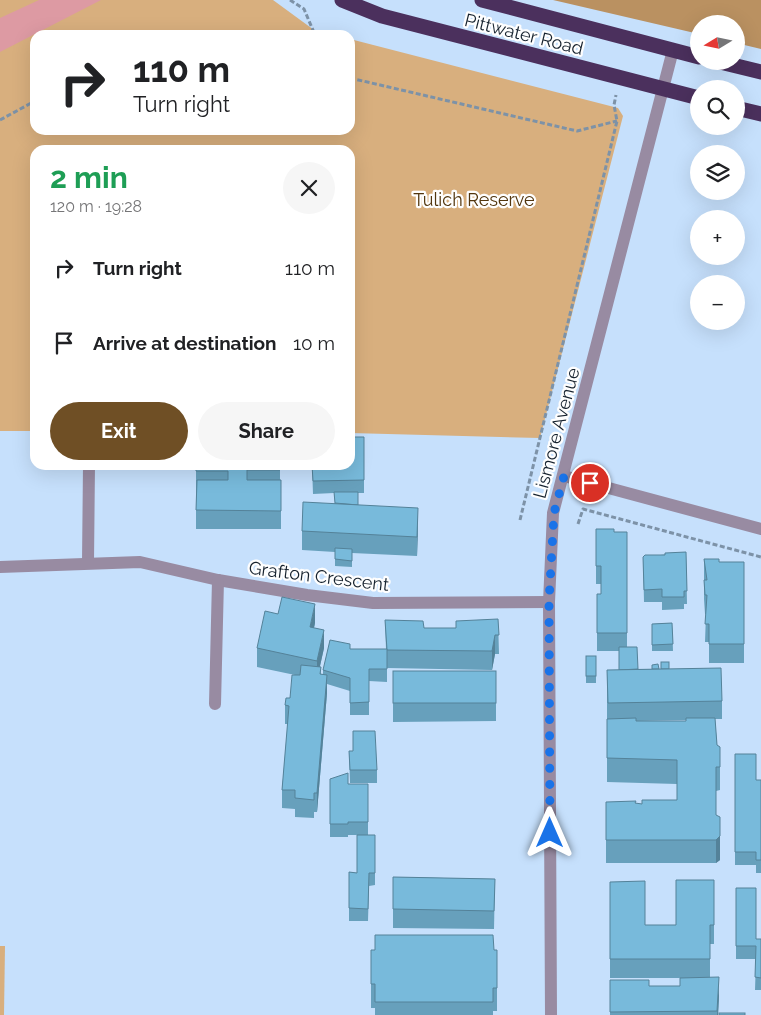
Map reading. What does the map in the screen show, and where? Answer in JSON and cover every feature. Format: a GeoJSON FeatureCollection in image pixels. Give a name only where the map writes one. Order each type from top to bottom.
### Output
{"type":"FeatureCollection","features":[{"type":"Feature","properties":{"kind":"highway","name":"Pittwater Road"},"geometry":{"type":"LineString","coordinates":[[342,0],[390,18],[690,96]]}},
{"type":"Feature","properties":{"kind":"highway","name":"Pittwater Road"},"geometry":{"type":"LineString","coordinates":[[482,0],[690,55]]}},
{"type":"Feature","properties":{"kind":"highway"},"geometry":{"type":"LineString","coordinates":[[745,68],[761,72]]}},
{"type":"Feature","properties":{"kind":"highway"},"geometry":{"type":"LineString","coordinates":[[745,110],[761,114]]}},
{"type":"Feature","properties":{"kind":"street","name":"Lismore Avenue"},"geometry":{"type":"LineString","coordinates":[[550,1015],[549,602],[554,513],[673,50]]}},
{"type":"Feature","properties":{"kind":"street"},"geometry":{"type":"LineString","coordinates":[[88,562],[89,470]]}},
{"type":"Feature","properties":{"kind":"street"},"geometry":{"type":"LineString","coordinates":[[564,476],[761,529]]}},
{"type":"Feature","properties":{"kind":"street","name":"Grafton Crescent"},"geometry":{"type":"LineString","coordinates":[[0,568],[88,562],[140,562],[218,580],[307,595],[373,603],[549,602]]}},
{"type":"Feature","properties":{"kind":"street"},"geometry":{"type":"LineString","coordinates":[[215,704],[218,580]]}},
{"type":"Feature","properties":{"kind":"path"},"geometry":{"type":"LineString","coordinates":[[290,0],[304,10],[313,30]]}},
{"type":"Feature","properties":{"kind":"path"},"geometry":{"type":"LineString","coordinates":[[355,79],[577,131],[617,121],[520,520]]}},
{"type":"Feature","properties":{"kind":"path"},"geometry":{"type":"LineString","coordinates":[[0,120],[30,104]]}},
{"type":"Feature","properties":{"kind":"path"},"geometry":{"type":"LineString","coordinates":[[578,524],[583,508],[761,557]]}},
{"type":"Feature","properties":{"kind":"green space","name":"Tulich Reserve"},"geometry":{"type":"Polygon","coordinates":[[[0,0],[273,0],[314,30],[30,30],[30,135],[355,135],[355,40],[618,108],[623,116],[540,438],[355,433],[355,145],[30,145],[30,431],[0,431],[0,0]]]}},
{"type":"Feature","properties":{"kind":"green space"},"geometry":{"type":"Polygon","coordinates":[[[0,946],[5,946],[4,1015],[0,1015],[0,946]]]}},
{"type":"Feature","properties":{"kind":"shaded area"},"geometry":{"type":"Polygon","coordinates":[[[39,0],[101,0],[43,30],[30,30],[30,37],[0,52],[0,18],[39,0]]]}},
{"type":"Feature","properties":{"kind":"shaded area"},"geometry":{"type":"Polygon","coordinates":[[[553,0],[761,0],[761,49],[745,45],[745,15],[690,15],[690,32],[553,0]]]}},
{"type":"Feature","properties":{"kind":"building"},"geometry":{"type":"Polygon","coordinates":[[[355,437],[364,437],[364,480],[313,481],[312,470],[355,470],[355,437]]]}},
{"type":"Feature","properties":{"kind":"building"},"geometry":{"type":"Polygon","coordinates":[[[247,470],[247,480],[281,480],[281,511],[196,510],[197,480],[228,480],[228,471],[196,471],[247,470]]]}},
{"type":"Feature","properties":{"kind":"building"},"geometry":{"type":"Polygon","coordinates":[[[334,492],[358,492],[358,505],[335,503],[334,492]]]}},
{"type":"Feature","properties":{"kind":"building"},"geometry":{"type":"Polygon","coordinates":[[[303,502],[418,508],[417,537],[302,531],[303,502]]]}},
{"type":"Feature","properties":{"kind":"building"},"geometry":{"type":"Polygon","coordinates":[[[596,529],[614,529],[614,532],[627,532],[627,633],[597,633],[597,594],[601,594],[601,566],[596,566],[596,529]]]}},
{"type":"Feature","properties":{"kind":"building"},"geometry":{"type":"Polygon","coordinates":[[[335,548],[352,549],[352,561],[335,559],[335,548]]]}},
{"type":"Feature","properties":{"kind":"building"},"geometry":{"type":"Polygon","coordinates":[[[686,552],[687,591],[684,591],[684,597],[662,597],[662,589],[644,590],[643,557],[645,555],[686,552]]]}},
{"type":"Feature","properties":{"kind":"building"},"geometry":{"type":"Polygon","coordinates":[[[704,559],[719,559],[719,562],[744,562],[744,644],[709,644],[709,624],[705,624],[707,595],[705,595],[704,580],[707,580],[704,559]]]}},
{"type":"Feature","properties":{"kind":"building"},"geometry":{"type":"Polygon","coordinates":[[[282,597],[315,604],[310,627],[324,630],[317,661],[257,648],[265,611],[278,614],[282,597]]]}},
{"type":"Feature","properties":{"kind":"building"},"geometry":{"type":"Polygon","coordinates":[[[498,619],[499,635],[495,635],[492,651],[387,650],[385,620],[423,621],[424,628],[456,628],[456,621],[498,619]]]}},
{"type":"Feature","properties":{"kind":"building"},"geometry":{"type":"Polygon","coordinates":[[[672,623],[673,644],[652,645],[652,624],[672,623]]]}},
{"type":"Feature","properties":{"kind":"building"},"geometry":{"type":"Polygon","coordinates":[[[330,640],[350,644],[350,649],[387,649],[387,669],[369,669],[369,702],[350,703],[350,678],[323,670],[330,640]]]}},
{"type":"Feature","properties":{"kind":"building"},"geometry":{"type":"Polygon","coordinates":[[[619,647],[637,647],[638,669],[619,670],[619,647]]]}},
{"type":"Feature","properties":{"kind":"building"},"geometry":{"type":"Polygon","coordinates":[[[586,656],[596,656],[596,676],[586,676],[586,656]]]}},
{"type":"Feature","properties":{"kind":"building"},"geometry":{"type":"Polygon","coordinates":[[[661,662],[669,662],[669,669],[661,669],[661,662]]]}},
{"type":"Feature","properties":{"kind":"building"},"geometry":{"type":"Polygon","coordinates":[[[658,664],[659,669],[652,669],[652,665],[658,664]]]}},
{"type":"Feature","properties":{"kind":"building"},"geometry":{"type":"Polygon","coordinates":[[[301,665],[321,667],[320,674],[327,675],[317,793],[314,793],[314,800],[295,798],[295,790],[282,790],[289,706],[285,705],[286,698],[290,698],[292,675],[300,675],[301,665]]]}},
{"type":"Feature","properties":{"kind":"building"},"geometry":{"type":"Polygon","coordinates":[[[721,668],[722,701],[608,703],[607,670],[721,668]]]}},
{"type":"Feature","properties":{"kind":"building"},"geometry":{"type":"Polygon","coordinates":[[[393,671],[496,671],[496,703],[393,703],[393,671]]]}},
{"type":"Feature","properties":{"kind":"building"},"geometry":{"type":"Polygon","coordinates":[[[636,718],[636,721],[686,721],[686,718],[715,718],[717,745],[720,747],[720,767],[716,767],[716,815],[720,817],[720,836],[716,840],[606,840],[606,802],[636,801],[635,803],[642,804],[642,800],[677,800],[677,760],[607,758],[607,719],[636,718]]]}},
{"type":"Feature","properties":{"kind":"building"},"geometry":{"type":"Polygon","coordinates":[[[353,731],[375,731],[377,770],[350,770],[349,751],[353,751],[353,731]]]}},
{"type":"Feature","properties":{"kind":"building"},"geometry":{"type":"Polygon","coordinates":[[[735,754],[756,754],[756,780],[761,780],[761,860],[756,860],[756,852],[735,852],[735,754]]]}},
{"type":"Feature","properties":{"kind":"building"},"geometry":{"type":"Polygon","coordinates":[[[348,773],[348,784],[368,784],[368,822],[330,824],[330,779],[348,773]]]}},
{"type":"Feature","properties":{"kind":"building"},"geometry":{"type":"Polygon","coordinates":[[[357,835],[375,835],[375,873],[369,873],[368,909],[349,908],[349,872],[357,873],[357,835]]]}},
{"type":"Feature","properties":{"kind":"building"},"geometry":{"type":"Polygon","coordinates":[[[393,877],[495,879],[494,911],[393,909],[393,877]]]}},
{"type":"Feature","properties":{"kind":"building"},"geometry":{"type":"Polygon","coordinates":[[[676,880],[714,880],[714,925],[710,925],[710,959],[610,959],[610,882],[645,881],[645,925],[676,925],[676,880]]]}},
{"type":"Feature","properties":{"kind":"building"},"geometry":{"type":"Polygon","coordinates":[[[736,888],[756,888],[756,939],[761,939],[761,978],[755,977],[756,946],[736,946],[736,888]]]}},
{"type":"Feature","properties":{"kind":"building"},"geometry":{"type":"Polygon","coordinates":[[[375,935],[493,935],[494,950],[497,950],[497,988],[493,988],[493,1002],[375,1002],[375,984],[371,984],[371,950],[375,950],[375,935]]]}},
{"type":"Feature","properties":{"kind":"building"},"geometry":{"type":"Polygon","coordinates":[[[719,977],[717,1011],[610,1012],[610,980],[649,980],[649,986],[680,986],[680,978],[719,977]]]}},
{"type":"Feature","properties":{"kind":"building"},"geometry":{"type":"Polygon","coordinates":[[[719,1013],[745,1013],[745,1015],[719,1015],[719,1013]]]}},
{"type":"Feature","properties":{"kind":"route"},"geometry":{"type":"LineString","coordinates":[[550,833],[549,602],[554,513],[564,476],[590,483]]}}]}
